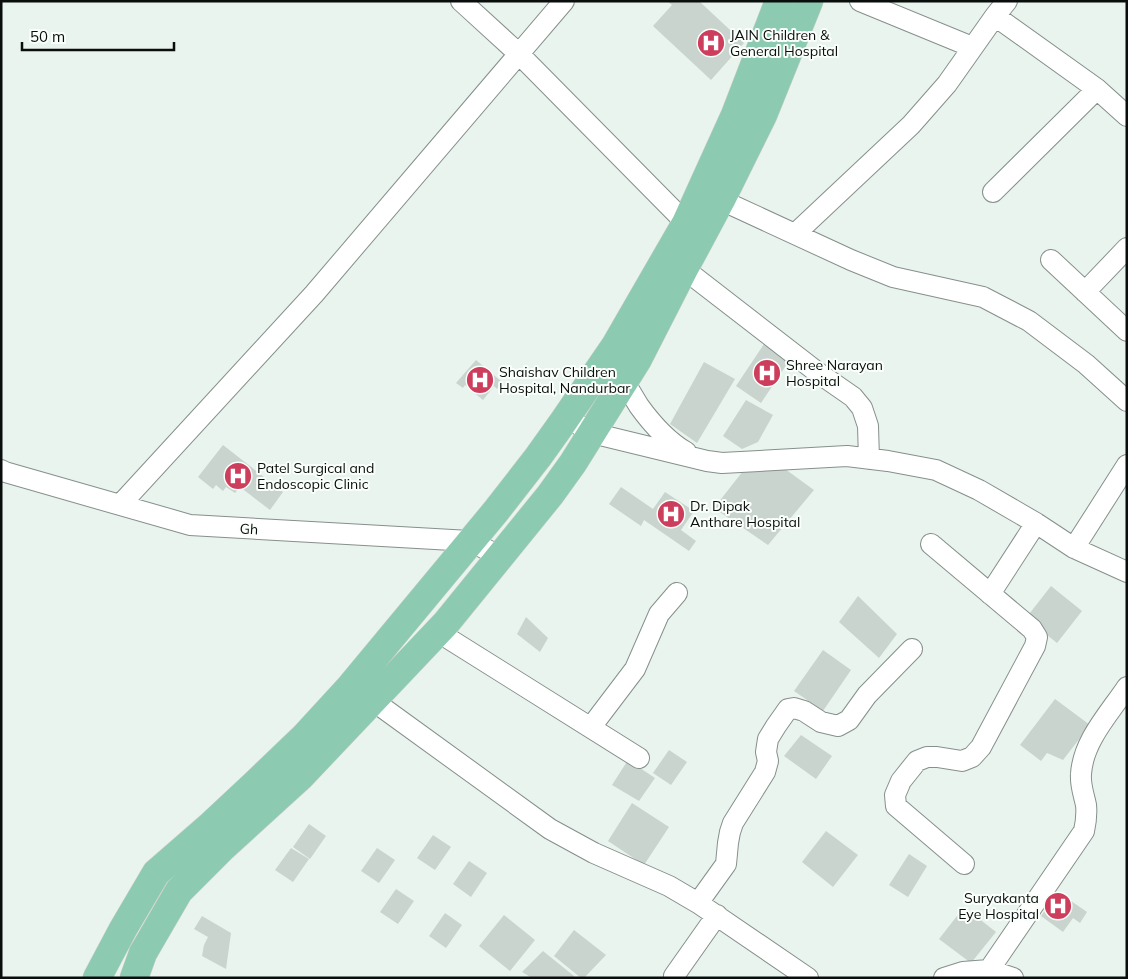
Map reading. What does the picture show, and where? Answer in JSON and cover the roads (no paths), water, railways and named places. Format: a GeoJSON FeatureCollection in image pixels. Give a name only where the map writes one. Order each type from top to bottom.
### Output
{"type":"FeatureCollection","features":[{"type":"Feature","properties":{"kind":"main road"},"geometry":{"type":"LineString","coordinates":[[711,194],[735,115],[780,1]]}},
{"type":"Feature","properties":{"kind":"main road"},"geometry":{"type":"LineString","coordinates":[[97,978],[156,872],[210,826],[305,736],[350,687],[519,482],[566,417],[694,230],[711,194],[763,115],[809,1]]}},
{"type":"Feature","properties":{"kind":"main road"},"geometry":{"type":"LineString","coordinates":[[134,978],[144,953],[179,891],[221,849],[300,777],[438,632],[550,495],[578,455],[638,359],[684,269],[694,230]]}},
{"type":"Feature","properties":{"kind":"street"},"geometry":{"type":"LineString","coordinates":[[461,1],[519,54],[694,230]]}},
{"type":"Feature","properties":{"kind":"street"},"geometry":{"type":"LineString","coordinates":[[120,505],[314,294],[564,1]]}},
{"type":"Feature","properties":{"kind":"street"},"geometry":{"type":"LineString","coordinates":[[860,1],[972,47]]}},
{"type":"Feature","properties":{"kind":"street"},"geometry":{"type":"LineString","coordinates":[[795,234],[911,124],[947,84],[1001,9],[1127,116]]}},
{"type":"Feature","properties":{"kind":"street"},"geometry":{"type":"LineString","coordinates":[[993,192],[1097,89]]}},
{"type":"Feature","properties":{"kind":"street"},"geometry":{"type":"LineString","coordinates":[[711,194],[851,260],[893,277],[983,297],[1029,321],[1086,364],[1127,401]]}},
{"type":"Feature","properties":{"kind":"street"},"geometry":{"type":"LineString","coordinates":[[1085,292],[1127,248]]}},
{"type":"Feature","properties":{"kind":"street"},"geometry":{"type":"LineString","coordinates":[[1051,260],[1125,326]]}},
{"type":"Feature","properties":{"kind":"street"},"geometry":{"type":"LineString","coordinates":[[684,269],[852,398],[862,408],[868,426],[869,459]]}},
{"type":"Feature","properties":{"kind":"street"},"geometry":{"type":"LineString","coordinates":[[606,359],[624,380],[639,405],[657,428],[675,446],[694,457]]}},
{"type":"Feature","properties":{"kind":"street"},"geometry":{"type":"LineString","coordinates":[[566,417],[592,433],[722,464],[847,456],[936,470],[979,490],[1036,523],[1074,548],[1127,572]]}},
{"type":"Feature","properties":{"kind":"street"},"geometry":{"type":"LineString","coordinates":[[1074,548],[1127,465]]}},
{"type":"Feature","properties":{"kind":"street","name":"Gh"},"geometry":{"type":"LineString","coordinates":[[1,470],[190,526],[470,541],[501,557]]}},
{"type":"Feature","properties":{"kind":"street"},"geometry":{"type":"LineString","coordinates":[[990,594],[1036,523]]}},
{"type":"Feature","properties":{"kind":"street"},"geometry":{"type":"LineString","coordinates":[[931,544],[1032,629],[1037,637],[1035,646],[981,747],[972,757],[962,761],[937,757],[927,757],[917,761],[901,781],[895,795],[896,806],[964,864]]}},
{"type":"Feature","properties":{"kind":"street"},"geometry":{"type":"LineString","coordinates":[[591,727],[635,669],[658,614],[677,593]]}},
{"type":"Feature","properties":{"kind":"street"},"geometry":{"type":"LineString","coordinates":[[438,632],[639,758]]}},
{"type":"Feature","properties":{"kind":"street"},"geometry":{"type":"LineString","coordinates":[[698,903],[726,864],[728,843],[733,823],[765,772],[768,762],[766,752],[768,739],[788,709],[794,708],[804,711],[822,722],[838,726],[849,720],[868,695],[912,649]]}},
{"type":"Feature","properties":{"kind":"street"},"geometry":{"type":"LineString","coordinates":[[989,970],[1084,832],[1086,806],[1081,776],[1083,757],[1092,738],[1127,687]]}},
{"type":"Feature","properties":{"kind":"street"},"geometry":{"type":"LineString","coordinates":[[372,700],[550,829],[594,853],[669,886],[717,915],[808,978]]}},
{"type":"Feature","properties":{"kind":"street"},"geometry":{"type":"LineString","coordinates":[[674,978],[717,915]]}},
{"type":"Feature","properties":{"kind":"street"},"geometry":{"type":"LineString","coordinates":[[944,978],[963,972],[989,970],[1013,978]]}},
{"type":"Feature","properties":{"kind":"place","name":"JAIN Children & General Hospital"},"geometry":{"type":"Point","coordinates":[711,43]}},
{"type":"Feature","properties":{"kind":"place","name":"Shree Narayan Hospital"},"geometry":{"type":"Point","coordinates":[767,373]}},
{"type":"Feature","properties":{"kind":"place","name":"Shaishav Children Hospital, Nandurbar"},"geometry":{"type":"Point","coordinates":[480,380]}},
{"type":"Feature","properties":{"kind":"place","name":"Patel Surgical and Endoscopic Clinic"},"geometry":{"type":"Point","coordinates":[238,476]}},
{"type":"Feature","properties":{"kind":"place","name":"Dr. Dipak Anthare Hospital"},"geometry":{"type":"Point","coordinates":[671,514]}},
{"type":"Feature","properties":{"kind":"place","name":"Suryakanta Eye Hospital"},"geometry":{"type":"Point","coordinates":[1058,906]}}]}
